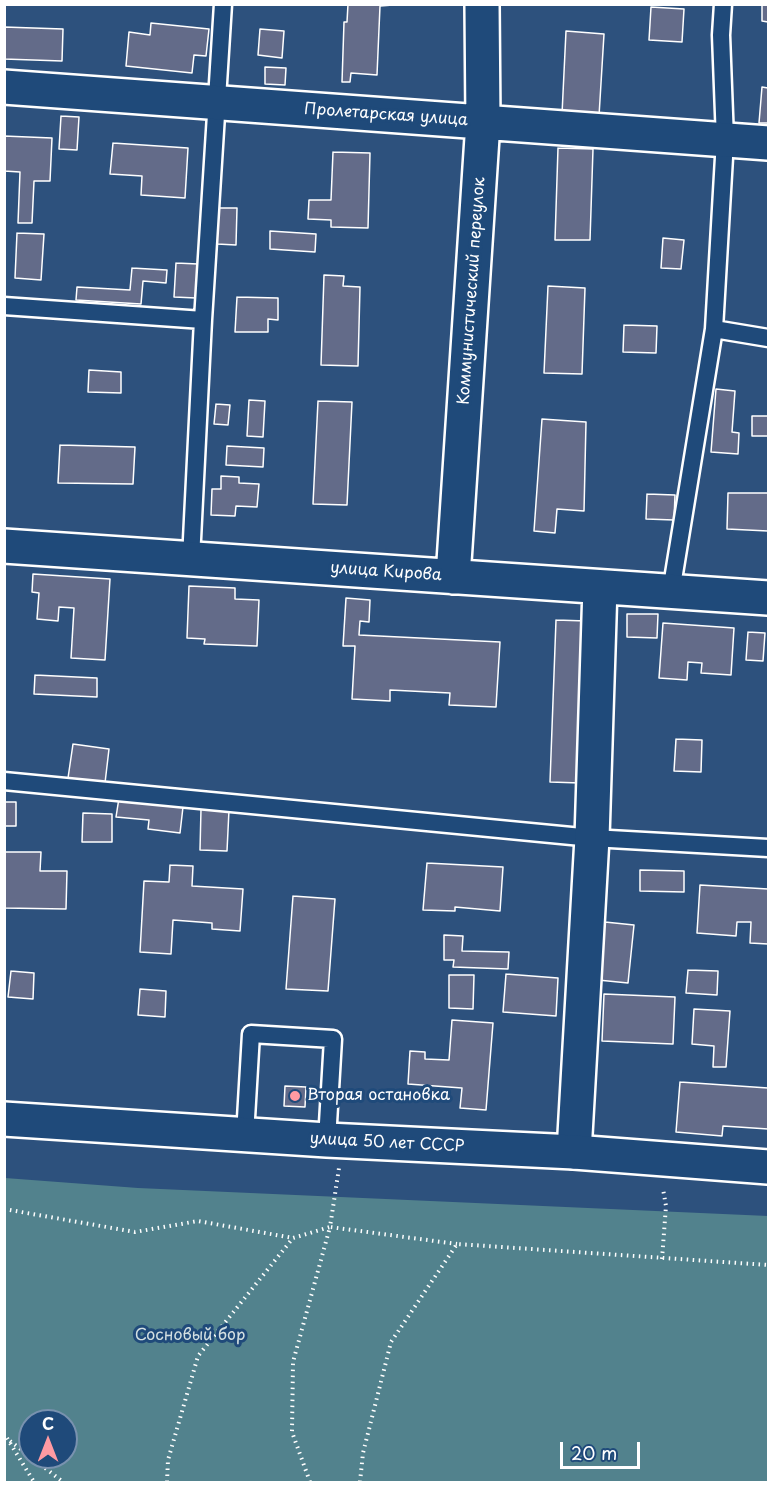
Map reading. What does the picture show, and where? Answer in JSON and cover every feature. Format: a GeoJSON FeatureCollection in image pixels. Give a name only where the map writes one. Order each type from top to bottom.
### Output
{"type":"FeatureCollection","features":[{"type":"Feature","properties":{"kind":"street","name":"Коммунистический переулок"},"geometry":{"type":"LineString","coordinates":[[453,577],[483,122],[482,4]]}},
{"type":"Feature","properties":{"kind":"street","name":"Пролетарская улица"},"geometry":{"type":"LineString","coordinates":[[4,87],[768,143]]}},
{"type":"Feature","properties":{"kind":"street","name":"улица Кирова"},"geometry":{"type":"LineString","coordinates":[[4,546],[768,598]]}},
{"type":"Feature","properties":{"kind":"street"},"geometry":{"type":"LineString","coordinates":[[574,1152],[592,838],[600,587]]}},
{"type":"Feature","properties":{"kind":"street","name":"улица 50 лет СССР"},"geometry":{"type":"LineString","coordinates":[[4,1119],[245,1135],[574,1152],[768,1167]]}},
{"type":"Feature","properties":{"kind":"lane"},"geometry":{"type":"LineString","coordinates":[[191,559],[223,4]]}},
{"type":"Feature","properties":{"kind":"lane"},"geometry":{"type":"LineString","coordinates":[[671,592],[714,329],[724,140],[721,35],[723,4]]}},
{"type":"Feature","properties":{"kind":"lane"},"geometry":{"type":"LineString","coordinates":[[4,306],[203,320]]}},
{"type":"Feature","properties":{"kind":"lane"},"geometry":{"type":"LineString","coordinates":[[714,329],[768,338]]}},
{"type":"Feature","properties":{"kind":"lane"},"geometry":{"type":"LineString","coordinates":[[4,781],[592,838],[768,848]]}},
{"type":"Feature","properties":{"kind":"lane"},"geometry":{"type":"LineString","coordinates":[[245,1135],[250,1034],[333,1039],[335,1140]]}},
{"type":"Feature","properties":{"kind":"path"},"geometry":{"type":"LineString","coordinates":[[310,1482],[292,1432],[293,1362],[330,1227],[335,1140]]}},
{"type":"Feature","properties":{"kind":"path"},"geometry":{"type":"LineString","coordinates":[[658,1158],[666,1206],[662,1259]]}},
{"type":"Feature","properties":{"kind":"path"},"geometry":{"type":"LineString","coordinates":[[4,1209],[135,1232],[198,1221],[293,1238],[330,1227],[457,1244],[768,1265]]}},
{"type":"Feature","properties":{"kind":"path"},"geometry":{"type":"LineString","coordinates":[[167,1482],[168,1460],[198,1356],[293,1238]]}},
{"type":"Feature","properties":{"kind":"path"},"geometry":{"type":"LineString","coordinates":[[360,1482],[363,1453],[391,1342],[457,1244]]}},
{"type":"Feature","properties":{"kind":"path"},"geometry":{"type":"LineString","coordinates":[[6,1437],[18,1447]]}},
{"type":"Feature","properties":{"kind":"path"},"geometry":{"type":"LineString","coordinates":[[6,1437],[34,1482]]}},
{"type":"Feature","properties":{"kind":"path"},"geometry":{"type":"LineString","coordinates":[[46,1469],[63,1482]]}},
{"type":"Feature","properties":{"kind":"green space","name":"Сосновый бор"},"geometry":{"type":"Polygon","coordinates":[[[5,1178],[138,1188],[768,1216],[768,1482],[5,1482],[5,1178]]]}},
{"type":"Feature","properties":{"kind":"building"},"geometry":{"type":"Polygon","coordinates":[[[348,4],[406,4],[380,6],[377,75],[351,73],[350,82],[342,82],[344,22],[347,22],[348,4]]]}},
{"type":"Feature","properties":{"kind":"building"},"geometry":{"type":"Polygon","coordinates":[[[762,4],[768,4],[768,22],[762,21],[762,4]]]}},
{"type":"Feature","properties":{"kind":"building"},"geometry":{"type":"Polygon","coordinates":[[[651,7],[684,9],[682,42],[649,40],[651,7]]]}},
{"type":"Feature","properties":{"kind":"building"},"geometry":{"type":"Polygon","coordinates":[[[151,23],[209,29],[206,56],[194,55],[192,73],[126,66],[129,32],[150,35],[151,23]]]}},
{"type":"Feature","properties":{"kind":"building"},"geometry":{"type":"Polygon","coordinates":[[[4,27],[63,29],[62,61],[4,59],[4,27]]]}},
{"type":"Feature","properties":{"kind":"building"},"geometry":{"type":"Polygon","coordinates":[[[260,29],[284,31],[282,58],[258,55],[260,29]]]}},
{"type":"Feature","properties":{"kind":"building"},"geometry":{"type":"Polygon","coordinates":[[[566,31],[604,34],[599,116],[562,114],[566,31]]]}},
{"type":"Feature","properties":{"kind":"building"},"geometry":{"type":"Polygon","coordinates":[[[265,67],[286,68],[285,85],[265,84],[265,67]]]}},
{"type":"Feature","properties":{"kind":"building"},"geometry":{"type":"Polygon","coordinates":[[[762,87],[768,88],[768,123],[759,123],[762,87]]]}},
{"type":"Feature","properties":{"kind":"building"},"geometry":{"type":"Polygon","coordinates":[[[61,116],[79,117],[77,150],[59,149],[61,116]]]}},
{"type":"Feature","properties":{"kind":"building"},"geometry":{"type":"Polygon","coordinates":[[[4,136],[52,138],[50,181],[34,181],[32,223],[18,223],[20,172],[4,171],[4,136]]]}},
{"type":"Feature","properties":{"kind":"building"},"geometry":{"type":"Polygon","coordinates":[[[113,143],[188,148],[185,198],[141,195],[142,176],[110,174],[113,143]]]}},
{"type":"Feature","properties":{"kind":"building"},"geometry":{"type":"Polygon","coordinates":[[[558,148],[593,149],[590,240],[555,240],[558,148]]]}},
{"type":"Feature","properties":{"kind":"building"},"geometry":{"type":"Polygon","coordinates":[[[333,152],[370,153],[368,228],[331,227],[331,220],[308,219],[309,200],[331,200],[333,152]]]}},
{"type":"Feature","properties":{"kind":"building"},"geometry":{"type":"Polygon","coordinates":[[[218,208],[237,208],[236,245],[217,244],[218,208]]]}},
{"type":"Feature","properties":{"kind":"building"},"geometry":{"type":"Polygon","coordinates":[[[270,231],[316,234],[315,252],[270,249],[270,231]]]}},
{"type":"Feature","properties":{"kind":"building"},"geometry":{"type":"Polygon","coordinates":[[[17,233],[44,234],[41,280],[15,278],[17,233]]]}},
{"type":"Feature","properties":{"kind":"building"},"geometry":{"type":"Polygon","coordinates":[[[663,238],[684,240],[681,269],[661,268],[663,238]]]}},
{"type":"Feature","properties":{"kind":"building"},"geometry":{"type":"Polygon","coordinates":[[[176,263],[198,264],[196,298],[174,297],[176,263]]]}},
{"type":"Feature","properties":{"kind":"building"},"geometry":{"type":"Polygon","coordinates":[[[132,268],[167,270],[166,283],[143,281],[141,304],[76,300],[77,287],[130,290],[132,268]]]}},
{"type":"Feature","properties":{"kind":"building"},"geometry":{"type":"Polygon","coordinates":[[[324,275],[344,276],[343,286],[360,287],[358,366],[321,365],[324,275]]]}},
{"type":"Feature","properties":{"kind":"building"},"geometry":{"type":"Polygon","coordinates":[[[548,286],[585,288],[582,374],[544,373],[548,286]]]}},
{"type":"Feature","properties":{"kind":"building"},"geometry":{"type":"Polygon","coordinates":[[[237,297],[278,298],[278,320],[268,319],[268,332],[235,332],[237,297]]]}},
{"type":"Feature","properties":{"kind":"building"},"geometry":{"type":"Polygon","coordinates":[[[624,325],[657,326],[656,353],[623,352],[624,325]]]}},
{"type":"Feature","properties":{"kind":"building"},"geometry":{"type":"Polygon","coordinates":[[[89,370],[121,372],[121,393],[88,392],[89,370]]]}},
{"type":"Feature","properties":{"kind":"building"},"geometry":{"type":"Polygon","coordinates":[[[716,389],[735,391],[732,432],[739,433],[738,454],[711,452],[716,389]]]}},
{"type":"Feature","properties":{"kind":"building"},"geometry":{"type":"Polygon","coordinates":[[[249,400],[265,401],[263,437],[247,436],[249,400]]]}},
{"type":"Feature","properties":{"kind":"building"},"geometry":{"type":"Polygon","coordinates":[[[318,401],[352,402],[347,505],[313,504],[318,401]]]}},
{"type":"Feature","properties":{"kind":"building"},"geometry":{"type":"Polygon","coordinates":[[[216,404],[230,405],[228,425],[214,424],[216,404]]]}},
{"type":"Feature","properties":{"kind":"building"},"geometry":{"type":"Polygon","coordinates":[[[752,416],[768,416],[768,436],[752,436],[752,416]]]}},
{"type":"Feature","properties":{"kind":"building"},"geometry":{"type":"Polygon","coordinates":[[[542,419],[586,422],[584,511],[557,509],[555,533],[534,531],[542,419]]]}},
{"type":"Feature","properties":{"kind":"building"},"geometry":{"type":"Polygon","coordinates":[[[60,445],[135,447],[133,484],[58,483],[60,445]]]}},
{"type":"Feature","properties":{"kind":"building"},"geometry":{"type":"Polygon","coordinates":[[[227,446],[264,448],[263,467],[226,465],[227,446]]]}},
{"type":"Feature","properties":{"kind":"building"},"geometry":{"type":"Polygon","coordinates":[[[221,476],[239,477],[239,483],[259,484],[257,507],[236,506],[235,516],[211,515],[212,489],[221,489],[221,476]]]}},
{"type":"Feature","properties":{"kind":"building"},"geometry":{"type":"Polygon","coordinates":[[[728,493],[768,493],[768,531],[727,529],[728,493]]]}},
{"type":"Feature","properties":{"kind":"building"},"geometry":{"type":"Polygon","coordinates":[[[647,494],[675,495],[674,520],[646,519],[647,494]]]}},
{"type":"Feature","properties":{"kind":"building"},"geometry":{"type":"Polygon","coordinates":[[[33,574],[110,579],[105,660],[71,658],[74,608],[59,607],[58,621],[37,619],[39,593],[32,592],[33,574]]]}},
{"type":"Feature","properties":{"kind":"building"},"geometry":{"type":"Polygon","coordinates":[[[189,586],[235,588],[235,599],[259,600],[257,646],[204,644],[205,639],[187,638],[189,586]]]}},
{"type":"Feature","properties":{"kind":"building"},"geometry":{"type":"Polygon","coordinates":[[[346,598],[370,600],[369,622],[360,621],[359,635],[500,642],[496,707],[449,705],[450,693],[390,690],[390,701],[352,699],[355,646],[343,646],[346,598]]]}},
{"type":"Feature","properties":{"kind":"building"},"geometry":{"type":"Polygon","coordinates":[[[627,614],[658,614],[657,638],[627,637],[627,614]]]}},
{"type":"Feature","properties":{"kind":"building"},"geometry":{"type":"Polygon","coordinates":[[[556,620],[586,621],[580,783],[550,782],[556,620]]]}},
{"type":"Feature","properties":{"kind":"building"},"geometry":{"type":"Polygon","coordinates":[[[663,623],[734,628],[731,675],[701,673],[702,663],[688,662],[687,680],[659,678],[663,623]]]}},
{"type":"Feature","properties":{"kind":"building"},"geometry":{"type":"Polygon","coordinates":[[[748,632],[765,633],[763,661],[746,660],[748,632]]]}},
{"type":"Feature","properties":{"kind":"building"},"geometry":{"type":"Polygon","coordinates":[[[35,675],[97,678],[97,697],[34,694],[35,675]]]}},
{"type":"Feature","properties":{"kind":"building"},"geometry":{"type":"Polygon","coordinates":[[[676,739],[702,740],[701,772],[674,771],[676,739]]]}},
{"type":"Feature","properties":{"kind":"building"},"geometry":{"type":"Polygon","coordinates":[[[73,744],[109,749],[105,783],[68,778],[73,744]]]}},
{"type":"Feature","properties":{"kind":"building"},"geometry":{"type":"Polygon","coordinates":[[[119,798],[183,807],[180,833],[148,829],[149,820],[116,817],[119,798]]]}},
{"type":"Feature","properties":{"kind":"building"},"geometry":{"type":"Polygon","coordinates":[[[4,802],[16,802],[16,826],[4,826],[4,802]]]}},
{"type":"Feature","properties":{"kind":"building"},"geometry":{"type":"Polygon","coordinates":[[[201,809],[229,810],[227,851],[200,850],[201,809]]]}},
{"type":"Feature","properties":{"kind":"building"},"geometry":{"type":"Polygon","coordinates":[[[83,813],[112,814],[112,842],[82,842],[83,813]]]}},
{"type":"Feature","properties":{"kind":"building"},"geometry":{"type":"Polygon","coordinates":[[[4,852],[41,852],[40,871],[67,871],[66,909],[4,908],[4,852]]]}},
{"type":"Feature","properties":{"kind":"building"},"geometry":{"type":"Polygon","coordinates":[[[427,863],[503,867],[500,911],[455,907],[455,911],[423,910],[427,863]]]}},
{"type":"Feature","properties":{"kind":"building"},"geometry":{"type":"Polygon","coordinates":[[[170,865],[193,866],[192,886],[243,889],[240,931],[212,929],[212,923],[173,920],[171,954],[140,952],[144,881],[169,882],[170,865]]]}},
{"type":"Feature","properties":{"kind":"building"},"geometry":{"type":"Polygon","coordinates":[[[640,870],[684,871],[684,892],[640,891],[640,870]]]}},
{"type":"Feature","properties":{"kind":"building"},"geometry":{"type":"Polygon","coordinates":[[[700,885],[768,889],[768,944],[750,943],[751,922],[737,922],[736,936],[697,933],[700,885]]]}},
{"type":"Feature","properties":{"kind":"building"},"geometry":{"type":"Polygon","coordinates":[[[293,896],[335,899],[328,991],[286,989],[293,896]]]}},
{"type":"Feature","properties":{"kind":"building"},"geometry":{"type":"Polygon","coordinates":[[[605,922],[634,925],[628,983],[598,980],[605,922]]]}},
{"type":"Feature","properties":{"kind":"building"},"geometry":{"type":"Polygon","coordinates":[[[444,935],[463,936],[462,951],[509,952],[508,969],[453,967],[454,960],[444,960],[444,935]]]}},
{"type":"Feature","properties":{"kind":"building"},"geometry":{"type":"Polygon","coordinates":[[[688,970],[718,971],[717,995],[686,993],[688,970]]]}},
{"type":"Feature","properties":{"kind":"building"},"geometry":{"type":"Polygon","coordinates":[[[11,971],[34,973],[33,999],[8,997],[11,971]]]}},
{"type":"Feature","properties":{"kind":"building"},"geometry":{"type":"Polygon","coordinates":[[[506,974],[558,978],[556,1016],[503,1012],[506,974]]]}},
{"type":"Feature","properties":{"kind":"building"},"geometry":{"type":"Polygon","coordinates":[[[449,975],[474,975],[473,1009],[449,1008],[449,975]]]}},
{"type":"Feature","properties":{"kind":"building"},"geometry":{"type":"Polygon","coordinates":[[[140,989],[166,991],[165,1017],[138,1015],[140,989]]]}},
{"type":"Feature","properties":{"kind":"building"},"geometry":{"type":"Polygon","coordinates":[[[604,994],[675,997],[673,1044],[602,1041],[604,994]]]}},
{"type":"Feature","properties":{"kind":"building"},"geometry":{"type":"Polygon","coordinates":[[[694,1009],[730,1011],[726,1067],[713,1067],[714,1046],[692,1044],[694,1009]]]}},
{"type":"Feature","properties":{"kind":"building"},"geometry":{"type":"Polygon","coordinates":[[[452,1020],[493,1023],[486,1110],[460,1108],[462,1088],[408,1084],[410,1051],[425,1052],[425,1059],[449,1060],[452,1020]]]}},
{"type":"Feature","properties":{"kind":"building"},"geometry":{"type":"Polygon","coordinates":[[[680,1082],[768,1088],[768,1129],[723,1126],[722,1136],[676,1132],[680,1082]]]}},
{"type":"Feature","properties":{"kind":"building","name":"Вторая остановка"},"geometry":{"type":"Polygon","coordinates":[[[285,1086],[306,1087],[305,1107],[284,1106],[285,1086]]]}},
{"type":"Feature","properties":{"kind":"place","name":"Вторая остановка"},"geometry":{"type":"Point","coordinates":[295,1096]}}]}
